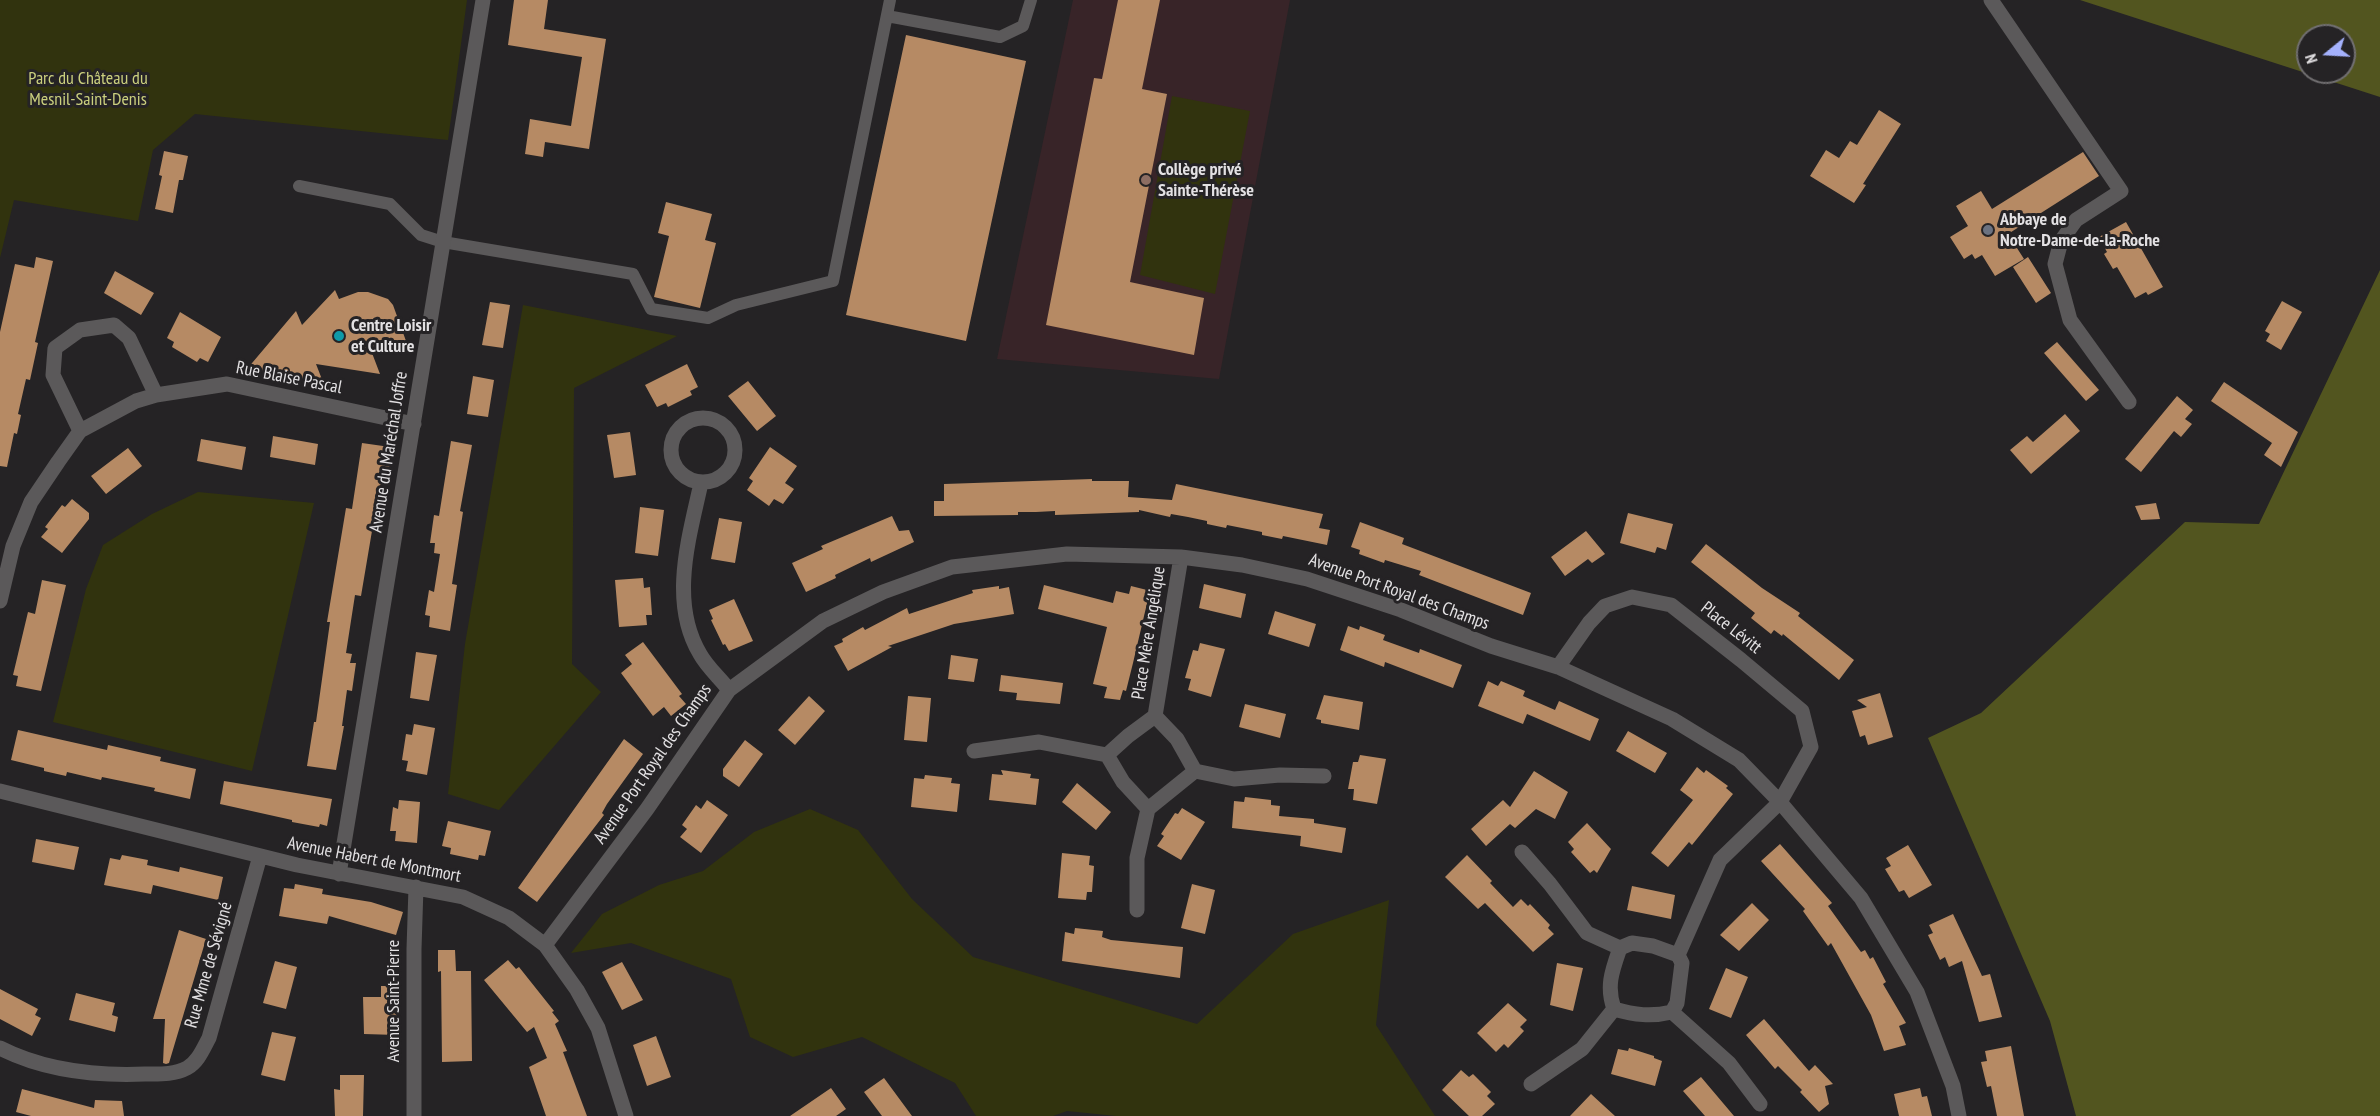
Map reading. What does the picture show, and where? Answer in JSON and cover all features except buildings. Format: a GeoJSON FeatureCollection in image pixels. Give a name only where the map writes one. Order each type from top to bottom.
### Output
{"type":"FeatureCollection","features":[{"type":"Feature","properties":{"kind":"street","name":"Avenue du Maréchal Joffre"},"geometry":{"type":"LineString","coordinates":[[339,874],[483,0]]}},
{"type":"Feature","properties":{"kind":"street"},"geometry":{"type":"LineString","coordinates":[[1991,0],[2121,191],[2076,220],[2061,241],[2055,264],[2070,320],[2129,402]]}},
{"type":"Feature","properties":{"kind":"street"},"geometry":{"type":"LineString","coordinates":[[80,431],[53,375],[55,348],[80,330],[114,326],[129,338],[156,395]]}},
{"type":"Feature","properties":{"kind":"street","name":"Rue Blaise Pascal"},"geometry":{"type":"LineString","coordinates":[[0,601],[13,546],[31,502],[80,431],[136,400],[227,384],[414,424]]}},
{"type":"Feature","properties":{"kind":"street"},"geometry":{"type":"LineString","coordinates":[[709,418],[728,429],[733,438],[734,459],[730,469],[722,477],[701,483],[682,475],[675,467],[671,446],[680,427],[688,421],[709,418]]}},
{"type":"Feature","properties":{"kind":"street"},"geometry":{"type":"LineString","coordinates":[[701,483],[688,540],[683,598],[687,624],[700,655],[729,690]]}},
{"type":"Feature","properties":{"kind":"street","name":"Avenue Port Royal des Champs"},"geometry":{"type":"LineString","coordinates":[[545,945],[647,809],[729,690],[824,621],[884,592],[952,567],[1067,554],[1181,557],[1307,579],[1401,610],[1491,646],[1558,667],[1672,719],[1739,760],[1780,802],[1861,898],[1917,992],[1953,1086],[1959,1116]]}},
{"type":"Feature","properties":{"kind":"street","name":"Place Mère Angélique"},"geometry":{"type":"LineString","coordinates":[[1107,755],[1128,735],[1155,716],[1181,557]]}},
{"type":"Feature","properties":{"kind":"street","name":"Place Lévitt"},"geometry":{"type":"LineString","coordinates":[[1558,667],[1589,623],[1605,606],[1632,597],[1671,605],[1802,711],[1811,747],[1780,802],[1720,860],[1678,955]]}},
{"type":"Feature","properties":{"kind":"street","name":"Place Mère Angélique"},"geometry":{"type":"LineString","coordinates":[[1155,716],[1177,739],[1195,771]]}},
{"type":"Feature","properties":{"kind":"street"},"geometry":{"type":"LineString","coordinates":[[974,751],[1039,742],[1107,755],[1123,782],[1148,810]]}},
{"type":"Feature","properties":{"kind":"street"},"geometry":{"type":"LineString","coordinates":[[1137,910],[1137,858],[1148,810],[1195,771],[1234,779],[1280,775],[1324,776]]}},
{"type":"Feature","properties":{"kind":"street","name":"Avenue Habert de Montmort"},"geometry":{"type":"LineString","coordinates":[[0,790],[260,856],[339,874],[463,897],[509,918],[545,945],[578,990],[598,1028],[626,1116]]}},
{"type":"Feature","properties":{"kind":"street"},"geometry":{"type":"LineString","coordinates":[[1522,852],[1550,884],[1587,933],[1620,948],[1632,943],[1653,946],[1678,955],[1682,963],[1677,1004],[1672,1012],[1655,1016],[1636,1015],[1614,1009]]}},
{"type":"Feature","properties":{"kind":"street","name":"Rue Mme de Sévigné"},"geometry":{"type":"LineString","coordinates":[[0,1048],[54,1068],[106,1076],[173,1073],[188,1067],[200,1055],[209,1038],[260,856]]}},
{"type":"Feature","properties":{"kind":"street","name":"Avenue Saint-Pierre"},"geometry":{"type":"LineString","coordinates":[[414,1116],[416,887]]}},
{"type":"Feature","properties":{"kind":"street"},"geometry":{"type":"LineString","coordinates":[[1614,1009],[1608,993],[1620,948]]}},
{"type":"Feature","properties":{"kind":"street"},"geometry":{"type":"LineString","coordinates":[[1531,1084],[1582,1049],[1614,1009]]}},
{"type":"Feature","properties":{"kind":"street"},"geometry":{"type":"LineString","coordinates":[[1672,1012],[1729,1063],[1760,1104]]}},
{"type":"Feature","properties":{"kind":"lane"},"geometry":{"type":"LineString","coordinates":[[298,186],[390,204],[421,235],[443,242],[633,274],[651,309],[708,318],[736,305],[833,281],[890,0]]}},
{"type":"Feature","properties":{"kind":"lane"},"geometry":{"type":"LineString","coordinates":[[887,16],[1000,37],[1023,26],[1031,0]]}},
{"type":"Feature","properties":{"kind":"shaded area","name":"Collège privé Sainte-Thérèse"},"geometry":{"type":"Polygon","coordinates":[[[1073,0],[1290,0],[1219,379],[997,359],[1073,0]]]}},
{"type":"Feature","properties":{"kind":"green space","name":"Parc du Château du Mesnil-Saint-Denis"},"geometry":{"type":"Polygon","coordinates":[[[0,0],[467,0],[448,140],[195,114],[153,150],[138,221],[14,200],[0,258],[0,0]]]}},
{"type":"Feature","properties":{"kind":"green space"},"geometry":{"type":"Polygon","coordinates":[[[2080,0],[2380,0],[2380,97],[2340,84],[2356,84],[2356,24],[2296,24],[2296,70],[2080,0]]]}},
{"type":"Feature","properties":{"kind":"green space"},"geometry":{"type":"Polygon","coordinates":[[[1172,96],[1250,111],[1215,294],[1140,275],[1172,96]]]}},
{"type":"Feature","properties":{"kind":"green space"},"geometry":{"type":"Polygon","coordinates":[[[2380,270],[2380,1116],[2076,1116],[2050,1021],[1928,738],[1981,713],[2185,522],[2259,524],[2380,270]]]}},
{"type":"Feature","properties":{"kind":"green space"},"geometry":{"type":"Polygon","coordinates":[[[523,305],[677,336],[574,388],[572,664],[601,692],[499,810],[448,794],[465,644],[523,305]]]}},
{"type":"Feature","properties":{"kind":"green space"},"geometry":{"type":"Polygon","coordinates":[[[198,492],[314,503],[252,771],[53,722],[86,589],[103,545],[152,514],[198,492]]]}},
{"type":"Feature","properties":{"kind":"green space"},"geometry":{"type":"Polygon","coordinates":[[[810,809],[858,830],[912,899],[973,957],[1197,1024],[1293,934],[1389,900],[1376,1025],[1435,1116],[1116,1116],[1067,1111],[1053,1116],[976,1116],[955,1083],[862,1037],[793,1057],[750,1037],[731,979],[631,943],[571,953],[602,914],[659,885],[703,871],[754,832],[810,809]]]}},
{"type":"Feature","properties":{"kind":"place","name":"Collège privé Sainte-Thérèse"},"geometry":{"type":"Point","coordinates":[1146,180]}},
{"type":"Feature","properties":{"kind":"place","name":"Abbaye de Notre-Dame-de-la-Roche"},"geometry":{"type":"Point","coordinates":[1988,230]}},
{"type":"Feature","properties":{"kind":"place","name":"Centre Loisir et Culture"},"geometry":{"type":"Point","coordinates":[339,336]}}]}
